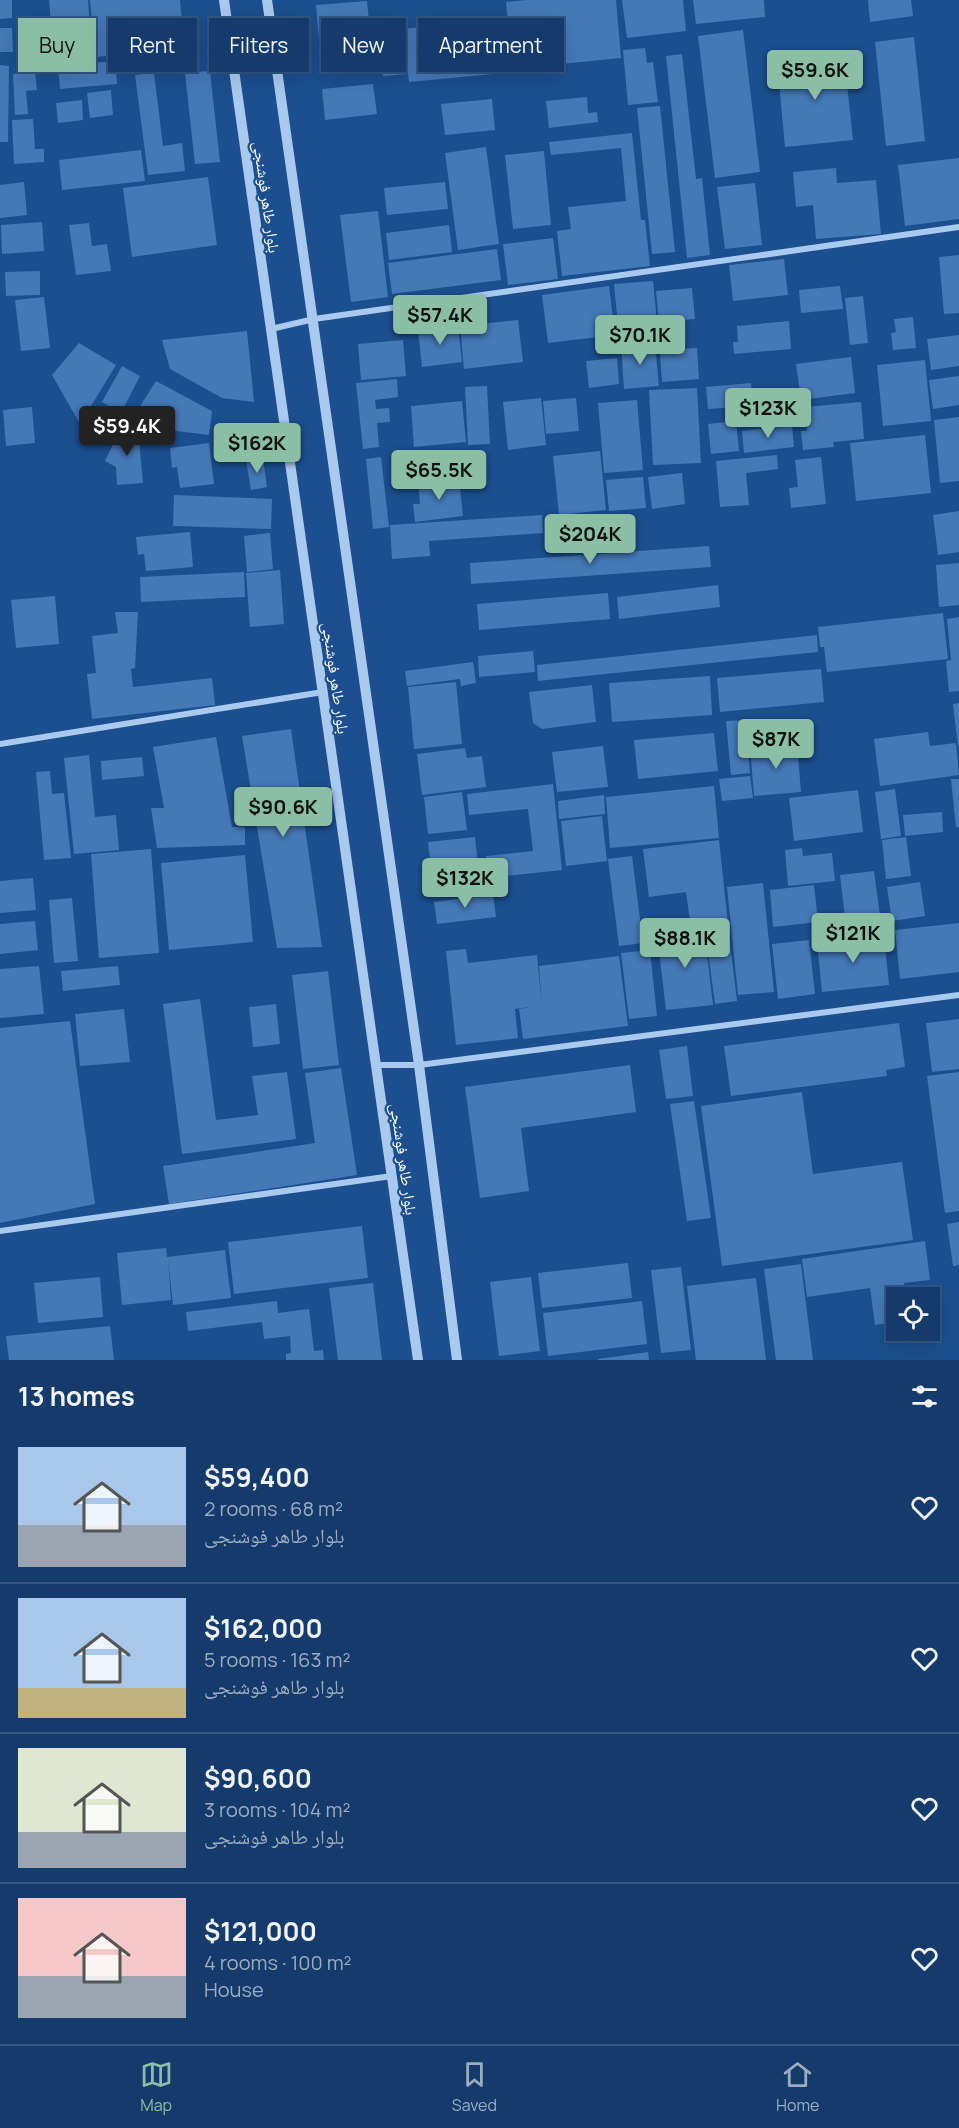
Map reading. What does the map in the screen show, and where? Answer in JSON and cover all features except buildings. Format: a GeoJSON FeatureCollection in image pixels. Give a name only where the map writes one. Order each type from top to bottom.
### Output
{"type":"FeatureCollection","features":[{"type":"Feature","properties":{"kind":"street","name":"بلوار طاهر فوشنجی"},"geometry":{"type":"LineString","coordinates":[[224,0],[418,1360]]}},
{"type":"Feature","properties":{"kind":"street","name":"بلوار طاهر فوشنجی"},"geometry":{"type":"LineString","coordinates":[[267,0],[315,319],[419,1065],[457,1360]]}},
{"type":"Feature","properties":{"kind":"street"},"geometry":{"type":"LineString","coordinates":[[271,329],[315,319],[959,227]]}},
{"type":"Feature","properties":{"kind":"street"},"geometry":{"type":"LineString","coordinates":[[0,744],[322,692]]}},
{"type":"Feature","properties":{"kind":"street"},"geometry":{"type":"LineString","coordinates":[[376,1065],[419,1065],[959,995]]}},
{"type":"Feature","properties":{"kind":"street"},"geometry":{"type":"LineString","coordinates":[[0,1231],[392,1176]]}}]}
